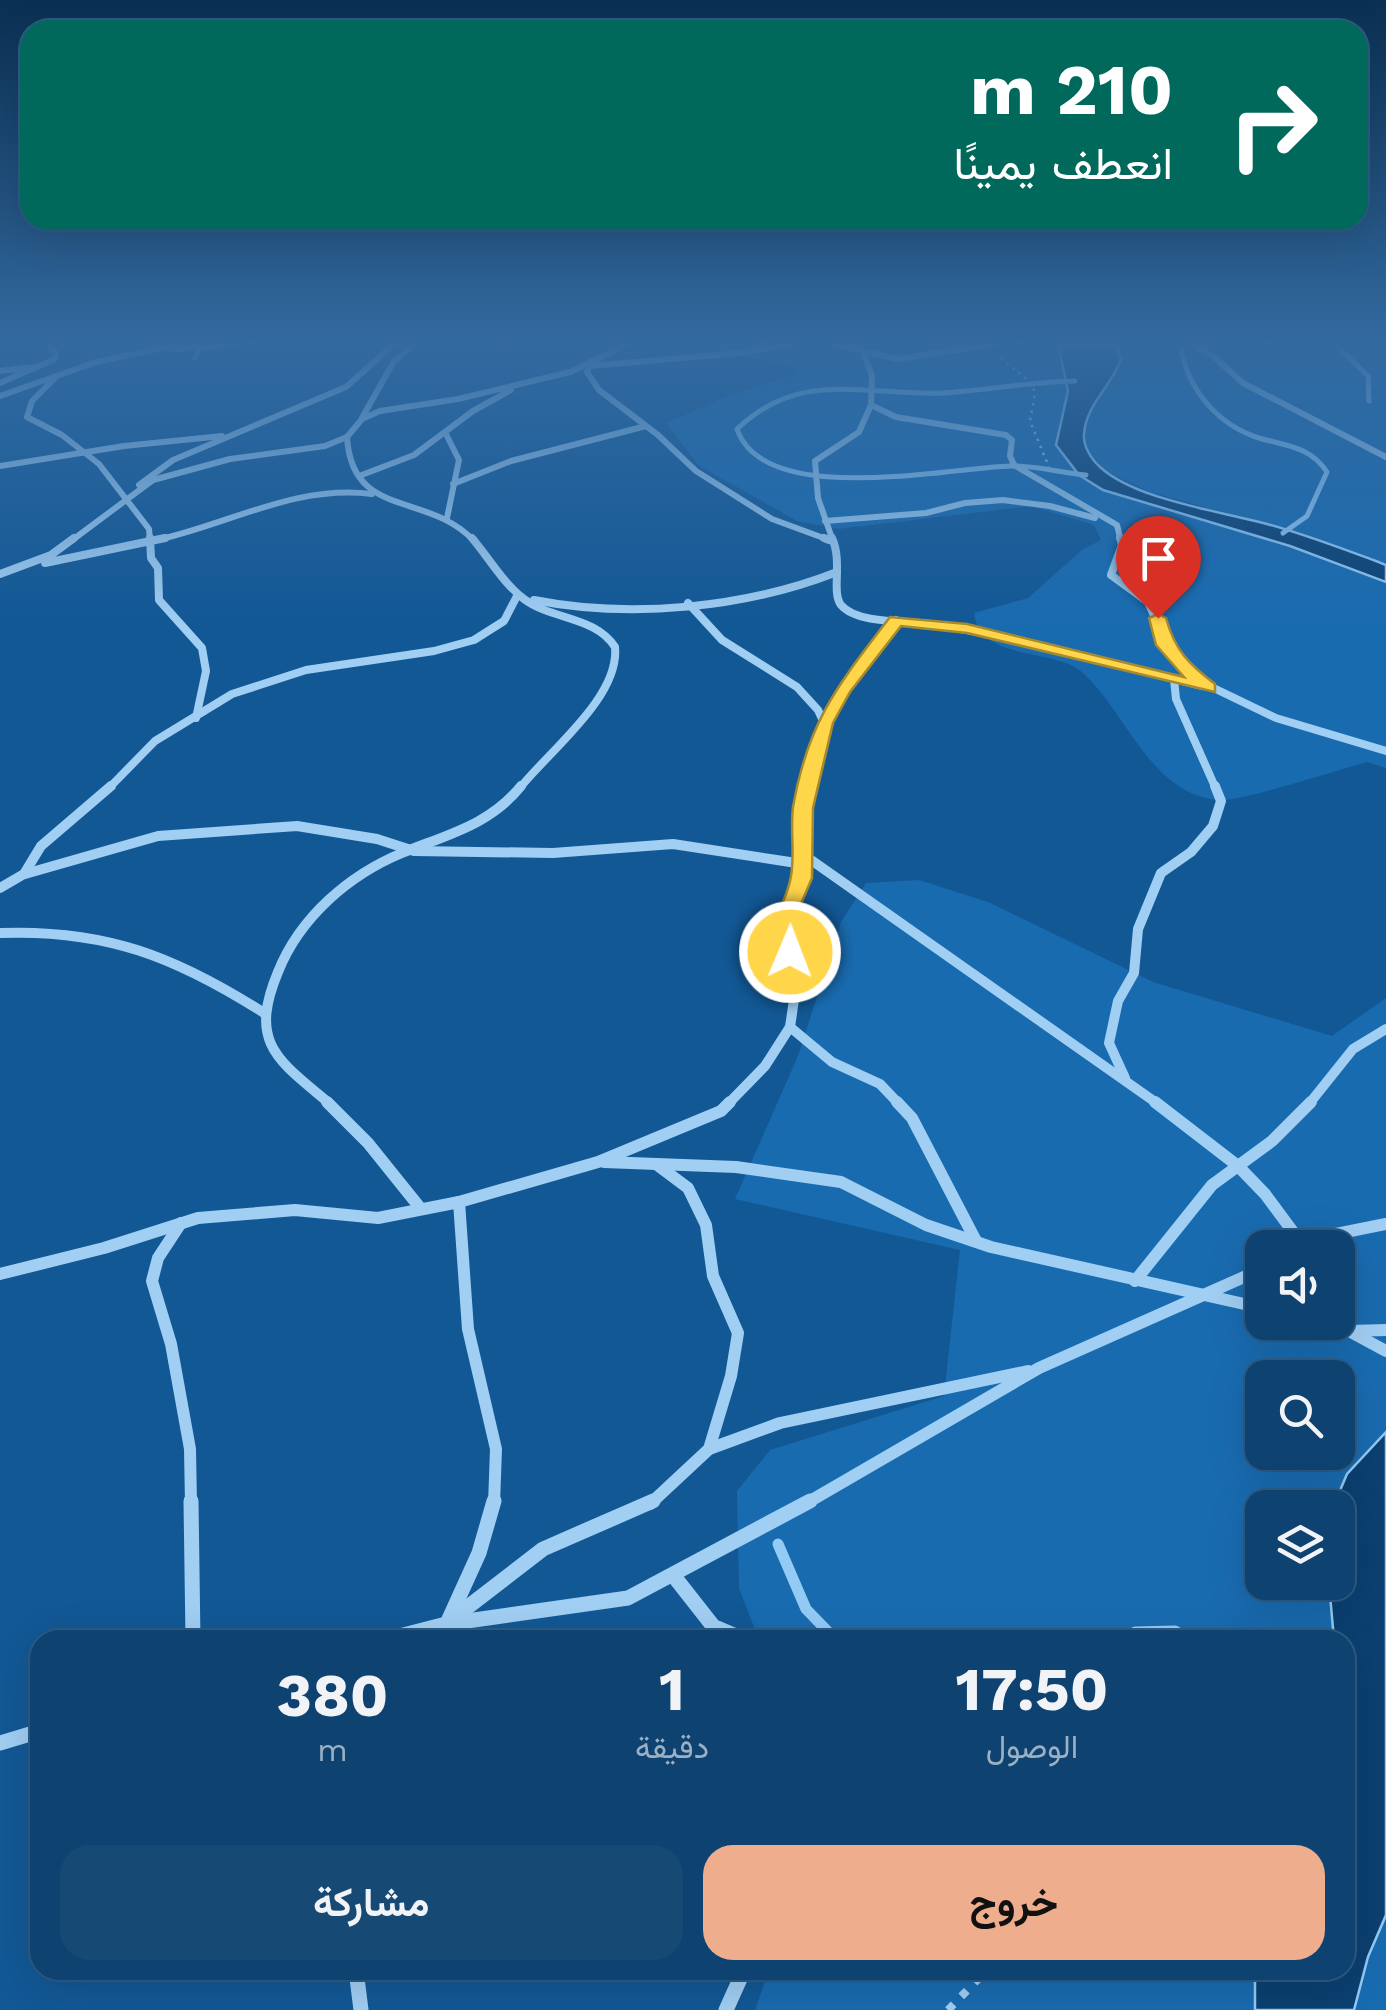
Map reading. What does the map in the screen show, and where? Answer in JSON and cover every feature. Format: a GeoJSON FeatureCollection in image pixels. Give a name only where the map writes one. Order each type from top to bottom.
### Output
{"type":"FeatureCollection","features":[{"type":"Feature","properties":{"kind":"street"},"geometry":{"type":"LineString","coordinates":[[61,438],[84,452],[149,528],[151,558],[158,568],[154,592],[160,608],[181,621],[197,638],[206,664],[196,718]]}},
{"type":"Feature","properties":{"kind":"street"},"geometry":{"type":"LineString","coordinates":[[0,466],[210,438]]}},
{"type":"Feature","properties":{"kind":"street"},"geometry":{"type":"LineString","coordinates":[[136,490],[148,474],[166,461],[222,438]]}},
{"type":"Feature","properties":{"kind":"street"},"geometry":{"type":"LineString","coordinates":[[0,574],[52,554],[153,480],[230,459],[324,446],[343,438]]}},
{"type":"Feature","properties":{"kind":"street"},"geometry":{"type":"LineString","coordinates":[[347,438],[346,448],[359,476],[373,494]]}},
{"type":"Feature","properties":{"kind":"street"},"geometry":{"type":"LineString","coordinates":[[359,476],[414,455],[437,438]]}},
{"type":"Feature","properties":{"kind":"street"},"geometry":{"type":"LineString","coordinates":[[447,518],[459,460],[448,438]]}},
{"type":"Feature","properties":{"kind":"street"},"geometry":{"type":"LineString","coordinates":[[453,484],[511,460],[599,438]]}},
{"type":"Feature","properties":{"kind":"street"},"geometry":{"type":"LineString","coordinates":[[658,438],[678,458],[730,494],[772,518],[828,540],[840,555],[836,592],[842,606],[860,615],[967,628],[1174,678],[1208,688],[1251,708],[1386,751]]}},
{"type":"Feature","properties":{"kind":"street"},"geometry":{"type":"LineString","coordinates":[[828,540],[826,522],[815,500],[815,460],[849,438]]}},
{"type":"Feature","properties":{"kind":"street"},"geometry":{"type":"LineString","coordinates":[[1009,438],[1014,466],[1108,518],[1118,529],[1122,545],[1111,575],[1119,585],[1152,605],[1165,645],[1179,664],[1208,688]]}},
{"type":"Feature","properties":{"kind":"street"},"geometry":{"type":"LineString","coordinates":[[1349,438],[1386,457]]}},
{"type":"Feature","properties":{"kind":"street"},"geometry":{"type":"LineString","coordinates":[[0,574],[204,529],[308,492],[348,490],[430,508],[476,541],[514,595],[545,612],[606,634],[616,645],[616,663],[580,724],[544,756],[514,798],[489,816],[381,863],[338,892],[297,932],[279,965],[264,1013],[267,1042],[288,1073],[330,1105],[384,1160],[422,1210]]}},
{"type":"Feature","properties":{"kind":"street"},"geometry":{"type":"LineString","coordinates":[[826,522],[876,514],[922,514],[1000,500],[1060,507],[1118,529]]}},
{"type":"Feature","properties":{"kind":"street"},"geometry":{"type":"LineString","coordinates":[[514,595],[571,607],[688,603],[786,593],[837,572]]}},
{"type":"Feature","properties":{"kind":"street"},"geometry":{"type":"LineString","coordinates":[[24,874],[41,846],[116,782],[155,741],[262,681],[306,670],[434,651],[474,640],[504,622],[514,604],[514,595]]}},
{"type":"Feature","properties":{"kind":"street"},"geometry":{"type":"LineString","coordinates":[[688,603],[723,641],[800,690],[821,710],[824,723]]}},
{"type":"Feature","properties":{"kind":"street"},"geometry":{"type":"LineString","coordinates":[[0,1274],[104,1248],[198,1218],[295,1210],[378,1218],[458,1202],[598,1162],[721,1111],[765,1066],[790,1027],[796,986],[784,918],[802,878],[803,808],[824,723],[842,691],[896,620]]}},
{"type":"Feature","properties":{"kind":"street"},"geometry":{"type":"LineString","coordinates":[[1126,1079],[1109,1044],[1118,1000],[1134,972],[1138,929],[1161,873],[1190,852],[1213,826],[1221,800],[1176,699],[1174,678]]}},
{"type":"Feature","properties":{"kind":"street"},"geometry":{"type":"LineString","coordinates":[[0,888],[24,874],[82,854],[158,836],[230,828],[297,826],[378,839],[414,851],[554,853],[673,844],[803,860],[1126,1079],[1238,1166],[1266,1194],[1292,1230]]}},
{"type":"Feature","properties":{"kind":"street"},"geometry":{"type":"LineString","coordinates":[[0,934],[40,930],[91,933],[175,959],[264,1013]]}},
{"type":"Feature","properties":{"kind":"street"},"geometry":{"type":"LineString","coordinates":[[790,1027],[832,1062],[880,1084],[912,1118],[976,1242]]}},
{"type":"Feature","properties":{"kind":"street"},"geometry":{"type":"LineString","coordinates":[[1135,1281],[1212,1184],[1294,1120],[1353,1049],[1386,1029]]}},
{"type":"Feature","properties":{"kind":"street"},"geometry":{"type":"LineString","coordinates":[[598,1162],[736,1166],[841,1182],[926,1225],[976,1242],[1245,1304]]}},
{"type":"Feature","properties":{"kind":"street"},"geometry":{"type":"LineString","coordinates":[[446,1624],[544,1549],[645,1508],[677,1483],[709,1449],[731,1376],[738,1333],[713,1276],[706,1225],[688,1188],[655,1164]]}},
{"type":"Feature","properties":{"kind":"street"},"geometry":{"type":"LineString","coordinates":[[446,1624],[488,1534],[498,1478],[489,1410],[472,1351],[460,1275],[458,1202]]}},
{"type":"Feature","properties":{"kind":"street"},"geometry":{"type":"LineString","coordinates":[[181,1223],[158,1258],[152,1281],[171,1344],[190,1449],[193,1630]]}},
{"type":"Feature","properties":{"kind":"street"},"geometry":{"type":"LineString","coordinates":[[1355,1230],[1386,1224]]}},
{"type":"Feature","properties":{"kind":"street"},"geometry":{"type":"LineString","coordinates":[[423,1630],[628,1598],[835,1488],[1040,1368],[1245,1276]]}},
{"type":"Feature","properties":{"kind":"street"},"geometry":{"type":"LineString","coordinates":[[1355,1331],[1386,1330]]}},
{"type":"Feature","properties":{"kind":"street"},"geometry":{"type":"LineString","coordinates":[[1355,1334],[1386,1351]]}},
{"type":"Feature","properties":{"kind":"street"},"geometry":{"type":"LineString","coordinates":[[709,1449],[780,1423],[1040,1368]]}},
{"type":"Feature","properties":{"kind":"street"},"geometry":{"type":"LineString","coordinates":[[673,1575],[716,1630]]}},
{"type":"Feature","properties":{"kind":"street"},"geometry":{"type":"LineString","coordinates":[[712,1625],[723,1630]]}},
{"type":"Feature","properties":{"kind":"street"},"geometry":{"type":"LineString","coordinates":[[0,1743],[30,1734]]}},
{"type":"Feature","properties":{"kind":"street"},"geometry":{"type":"LineString","coordinates":[[357,1980],[361,2010]]}},
{"type":"Feature","properties":{"kind":"street"},"geometry":{"type":"LineString","coordinates":[[726,2010],[740,1980]]}},
{"type":"Feature","properties":{"kind":"path"},"geometry":{"type":"LineString","coordinates":[[1037,438],[1060,493]]}},
{"type":"Feature","properties":{"kind":"path"},"geometry":{"type":"LineString","coordinates":[[948,2010],[977,1980]]}},
{"type":"Feature","properties":{"kind":"shaded area"},"geometry":{"type":"Polygon","coordinates":[[[677,438],[1063,438],[1133,499],[1290,546],[1386,582],[1386,768],[1367,762],[1229,799],[1194,794],[1157,767],[1082,672],[1054,659],[1003,647],[979,629],[974,613],[1028,598],[1083,549],[1101,540],[1094,525],[1031,506],[838,529],[797,521],[698,465],[677,438]]]}},
{"type":"Feature","properties":{"kind":"shaded area"},"geometry":{"type":"Polygon","coordinates":[[[1058,438],[1084,438],[1100,467],[1135,488],[1281,528],[1376,561],[1386,565],[1386,582],[1290,546],[1103,490],[1079,475],[1056,445],[1058,438]]]}},
{"type":"Feature","properties":{"kind":"shaded area"},"geometry":{"type":"Polygon","coordinates":[[[1085,438],[1386,438],[1386,565],[1269,525],[1150,492],[1102,469],[1088,454],[1085,438]]]}},
{"type":"Feature","properties":{"kind":"shaded area"},"geometry":{"type":"Polygon","coordinates":[[[919,880],[988,902],[1153,982],[1332,1036],[1386,998],[1386,1432],[1355,1465],[1355,1360],[1245,1360],[1245,1470],[1351,1470],[1340,1490],[1245,1490],[1245,1600],[1330,1600],[1333,1630],[755,1630],[739,1588],[737,1491],[770,1450],[944,1396],[960,1250],[735,1199],[798,1056],[841,922],[866,883],[919,880]]]}},
{"type":"Feature","properties":{"kind":"shaded area"},"geometry":{"type":"Polygon","coordinates":[[[1386,1432],[1386,1915],[1368,1957],[1354,2010],[1255,2010],[1255,1980],[1355,1980],[1355,1630],[1333,1630],[1330,1600],[1355,1600],[1355,1490],[1340,1490],[1347,1474],[1355,1470],[1386,1432]]]}},
{"type":"Feature","properties":{"kind":"shaded area"},"geometry":{"type":"Polygon","coordinates":[[[1386,1915],[1386,2010],[1354,2010],[1368,1957],[1386,1915]]]}},
{"type":"Feature","properties":{"kind":"shaded area"},"geometry":{"type":"Polygon","coordinates":[[[766,1980],[1255,1980],[1255,2010],[755,2010],[766,1980]]]}},
{"type":"Feature","properties":{"kind":"waterway"},"geometry":{"type":"LineString","coordinates":[[743,438],[754,453],[782,468],[818,476],[903,476],[1010,466],[1086,475]]}},
{"type":"Feature","properties":{"kind":"waterway"},"geometry":{"type":"LineString","coordinates":[[1258,438],[1305,452],[1327,472],[1307,516],[1283,533]]}},
{"type":"Feature","properties":{"kind":"waterway"},"geometry":{"type":"LineString","coordinates":[[778,1544],[806,1609],[826,1630]]}},
{"type":"Feature","properties":{"kind":"route"},"geometry":{"type":"LineString","coordinates":[[790,952],[784,918],[802,878],[803,808],[824,723],[842,691],[896,620],[967,628],[1208,688],[1179,664],[1165,645],[1158,618]]}}]}
